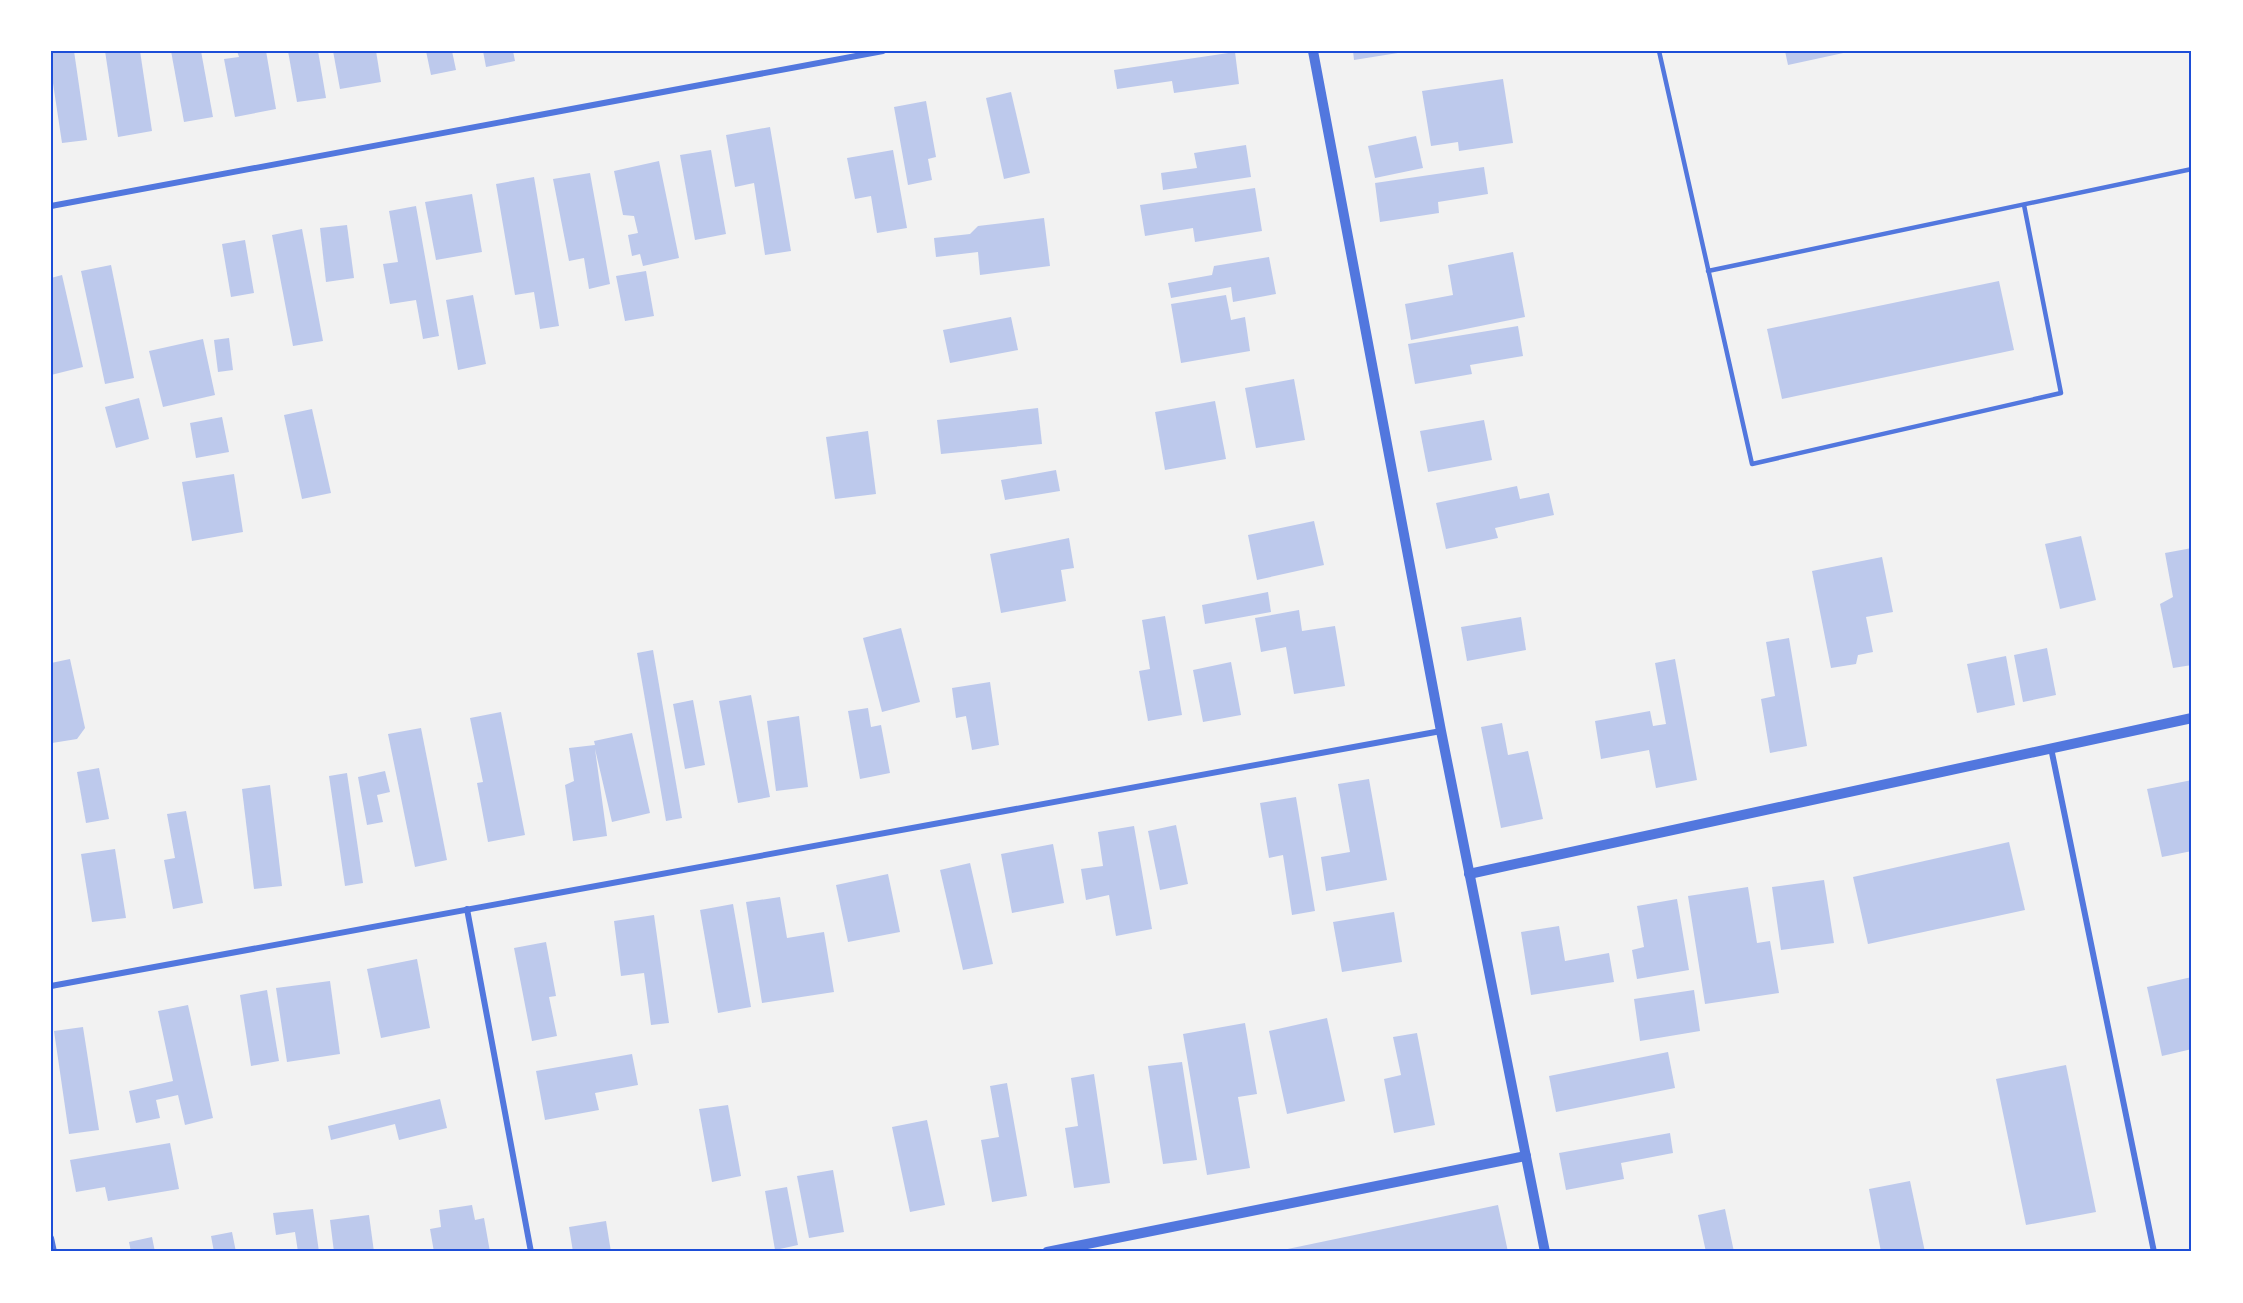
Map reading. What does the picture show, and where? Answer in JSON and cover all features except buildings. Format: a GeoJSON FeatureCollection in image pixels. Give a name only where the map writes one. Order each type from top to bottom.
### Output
{"type":"FeatureCollection","features":[{"type":"Feature","properties":{"kind":"street"},"geometry":{"type":"LineString","coordinates":[[51,206],[883,51]]}},
{"type":"Feature","properties":{"kind":"street"},"geometry":{"type":"LineString","coordinates":[[1313,51],[1441,731],[1545,1252]]}},
{"type":"Feature","properties":{"kind":"street"},"geometry":{"type":"LineString","coordinates":[[1470,873],[2192,718]]}},
{"type":"Feature","properties":{"kind":"street"},"geometry":{"type":"LineString","coordinates":[[51,986],[1441,731]]}},
{"type":"Feature","properties":{"kind":"street"},"geometry":{"type":"LineString","coordinates":[[2051,748],[2154,1252]]}},
{"type":"Feature","properties":{"kind":"street"},"geometry":{"type":"LineString","coordinates":[[467,909],[531,1252]]}},
{"type":"Feature","properties":{"kind":"street"},"geometry":{"type":"LineString","coordinates":[[1047,1252],[1526,1156]]}},
{"type":"Feature","properties":{"kind":"street"},"geometry":{"type":"LineString","coordinates":[[51,1238],[54,1252]]}},
{"type":"Feature","properties":{"kind":"lane"},"geometry":{"type":"LineString","coordinates":[[1659,51],[1752,464],[2061,393],[2024,205]]}},
{"type":"Feature","properties":{"kind":"lane"},"geometry":{"type":"LineString","coordinates":[[1708,271],[2192,169]]}}]}
